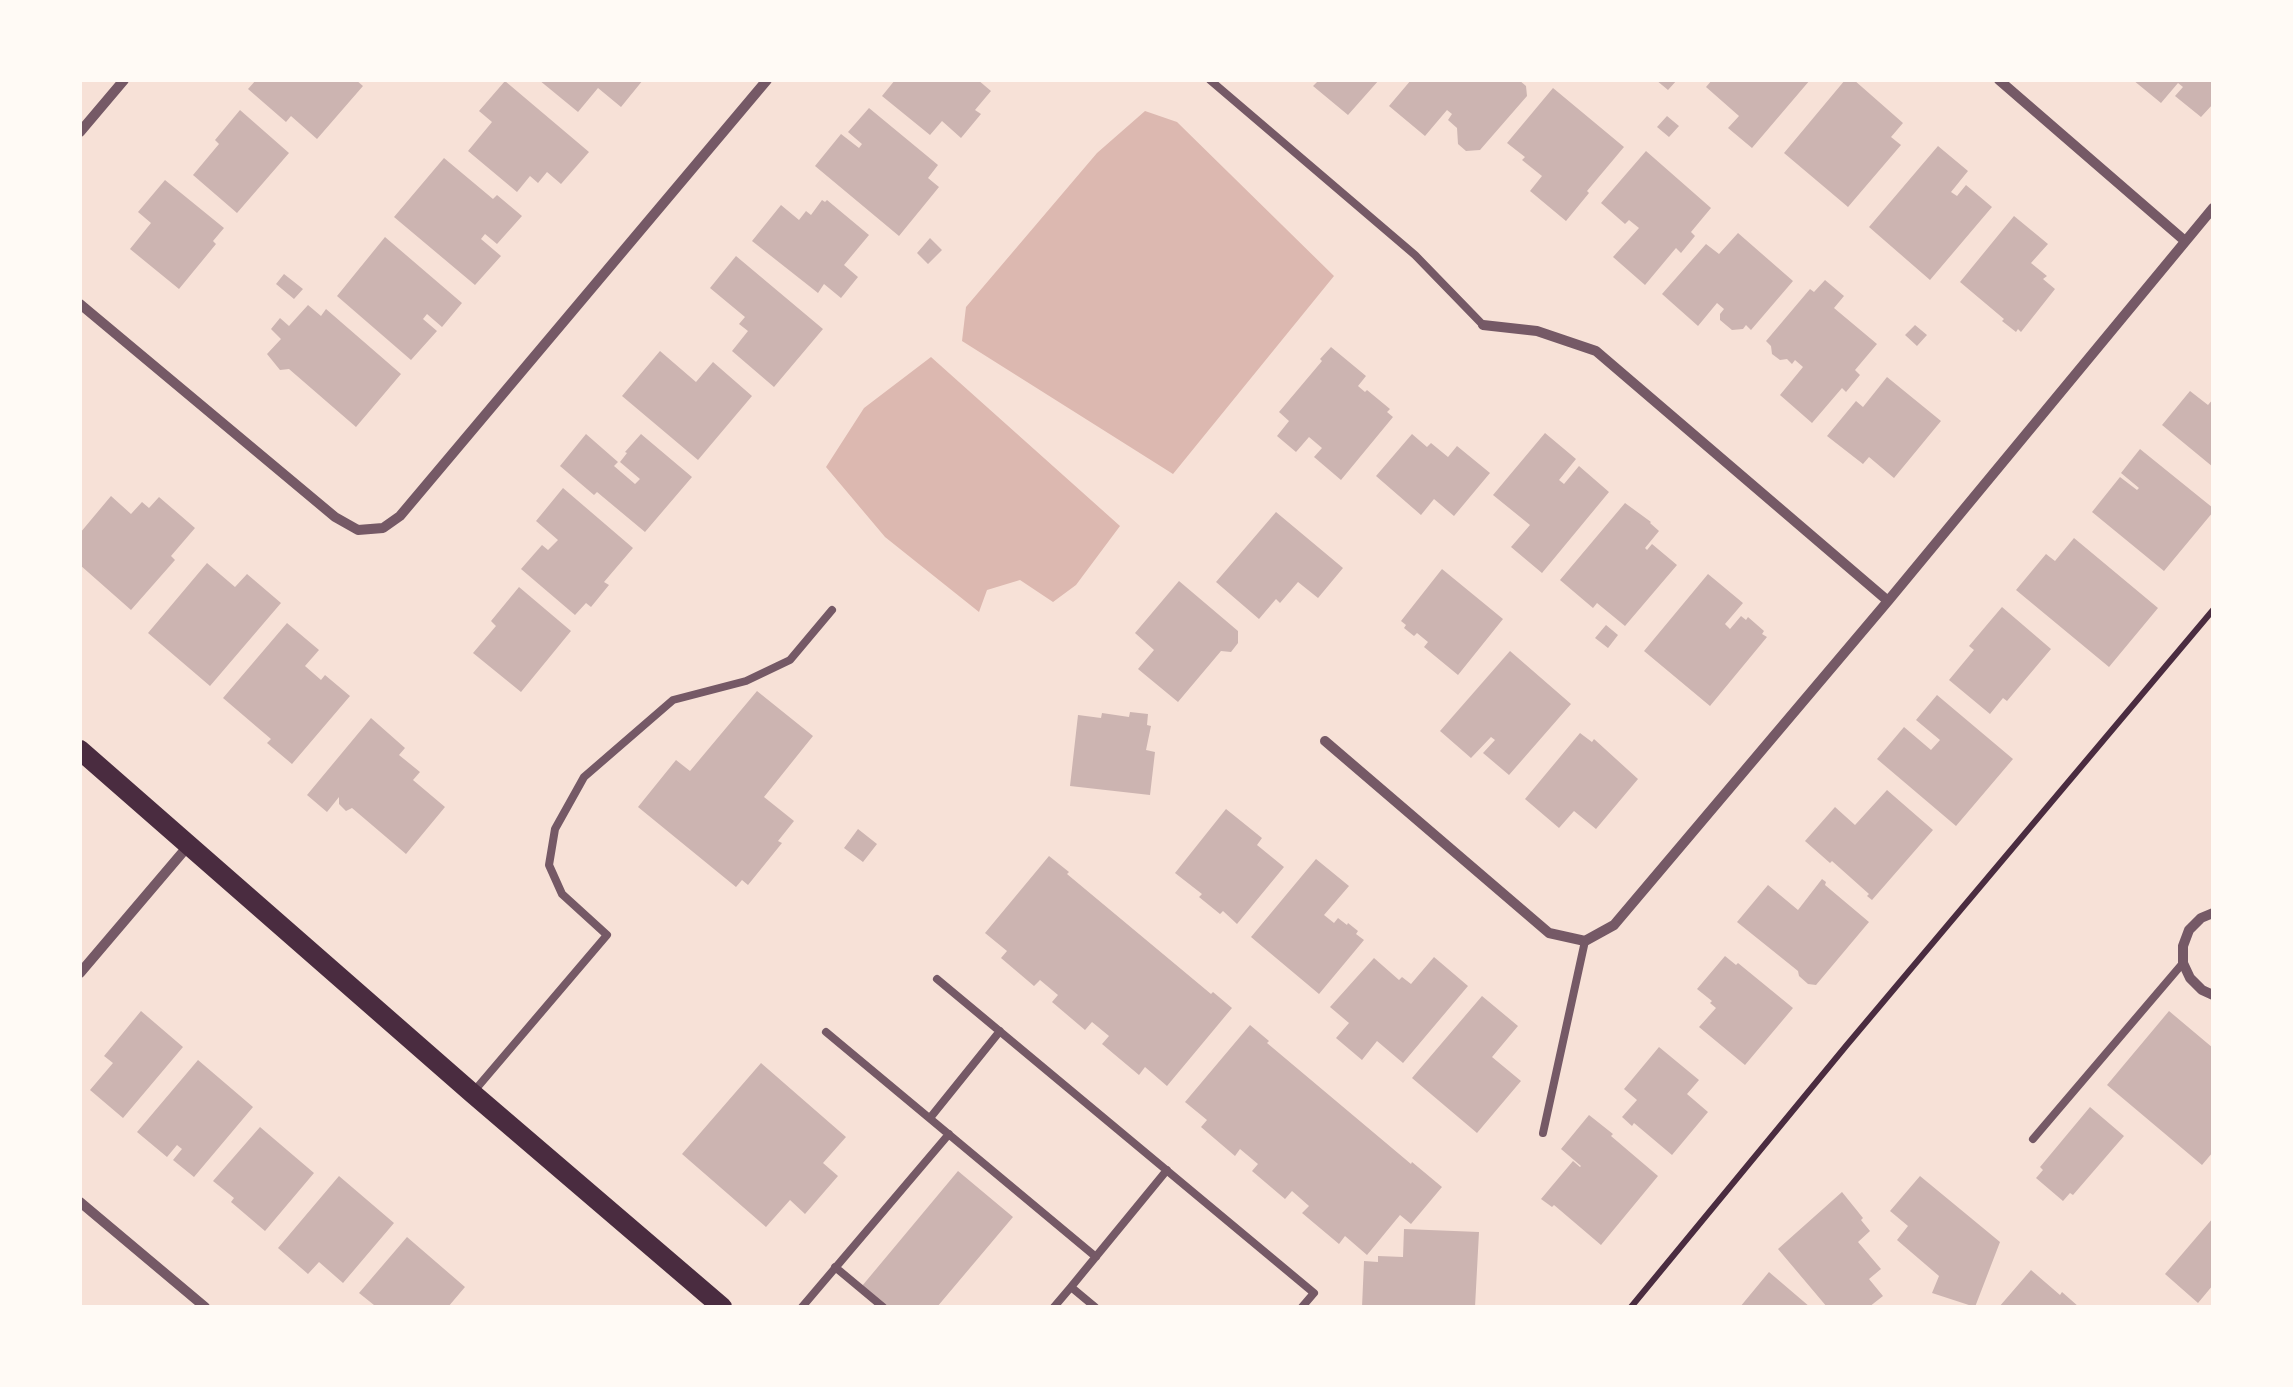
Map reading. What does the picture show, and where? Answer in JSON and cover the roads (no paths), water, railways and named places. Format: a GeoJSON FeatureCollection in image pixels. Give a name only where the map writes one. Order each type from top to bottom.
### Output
{"type":"FeatureCollection","features":[{"type":"Feature","properties":{"kind":"main road"},"geometry":{"type":"LineString","coordinates":[[80,750],[722,1307]]}},
{"type":"Feature","properties":{"kind":"street"},"geometry":{"type":"LineString","coordinates":[[80,132],[124,80]]}},
{"type":"Feature","properties":{"kind":"street"},"geometry":{"type":"LineString","coordinates":[[80,304],[335,517],[358,530],[383,528],[400,516],[766,80]]}},
{"type":"Feature","properties":{"kind":"street"},"geometry":{"type":"LineString","coordinates":[[1999,80],[2185,240]]}},
{"type":"Feature","properties":{"kind":"street"},"geometry":{"type":"LineString","coordinates":[[1325,742],[1550,933],[1585,942],[1614,926],[2213,208]]}},
{"type":"Feature","properties":{"kind":"street"},"geometry":{"type":"LineString","coordinates":[[1483,325],[1537,331],[1596,351],[1888,602]]}},
{"type":"Feature","properties":{"kind":"street"},"geometry":{"type":"LineString","coordinates":[[80,973],[188,845]]}},
{"type":"Feature","properties":{"kind":"street"},"geometry":{"type":"LineString","coordinates":[[2213,913],[2189,930],[2183,946],[2183,963],[2190,978],[2213,995]]}},
{"type":"Feature","properties":{"kind":"street"},"geometry":{"type":"LineString","coordinates":[[80,1202],[205,1307]]}},
{"type":"Feature","properties":{"kind":"lane"},"geometry":{"type":"LineString","coordinates":[[1210,80],[1415,255],[1483,325]]}},
{"type":"Feature","properties":{"kind":"lane"},"geometry":{"type":"LineString","coordinates":[[472,1093],[607,935],[562,894],[549,865],[556,829],[584,777],[673,700],[746,681],[790,660],[832,610]]}},
{"type":"Feature","properties":{"kind":"lane"},"geometry":{"type":"LineString","coordinates":[[1543,1133],[1585,942]]}},
{"type":"Feature","properties":{"kind":"lane"},"geometry":{"type":"LineString","coordinates":[[2033,1139],[2183,963]]}},
{"type":"Feature","properties":{"kind":"lane"},"geometry":{"type":"LineString","coordinates":[[937,979],[1314,1293],[1302,1307]]}},
{"type":"Feature","properties":{"kind":"lane"},"geometry":{"type":"LineString","coordinates":[[930,1118],[1000,1031]]}},
{"type":"Feature","properties":{"kind":"lane"},"geometry":{"type":"LineString","coordinates":[[826,1032],[1096,1257]]}},
{"type":"Feature","properties":{"kind":"lane"},"geometry":{"type":"LineString","coordinates":[[802,1307],[949,1134]]}},
{"type":"Feature","properties":{"kind":"lane"},"geometry":{"type":"LineString","coordinates":[[1054,1307],[1167,1170]]}},
{"type":"Feature","properties":{"kind":"lane"},"geometry":{"type":"LineString","coordinates":[[835,1267],[883,1307]]}},
{"type":"Feature","properties":{"kind":"lane"},"geometry":{"type":"LineString","coordinates":[[1071,1287],[1094,1307]]}}]}
